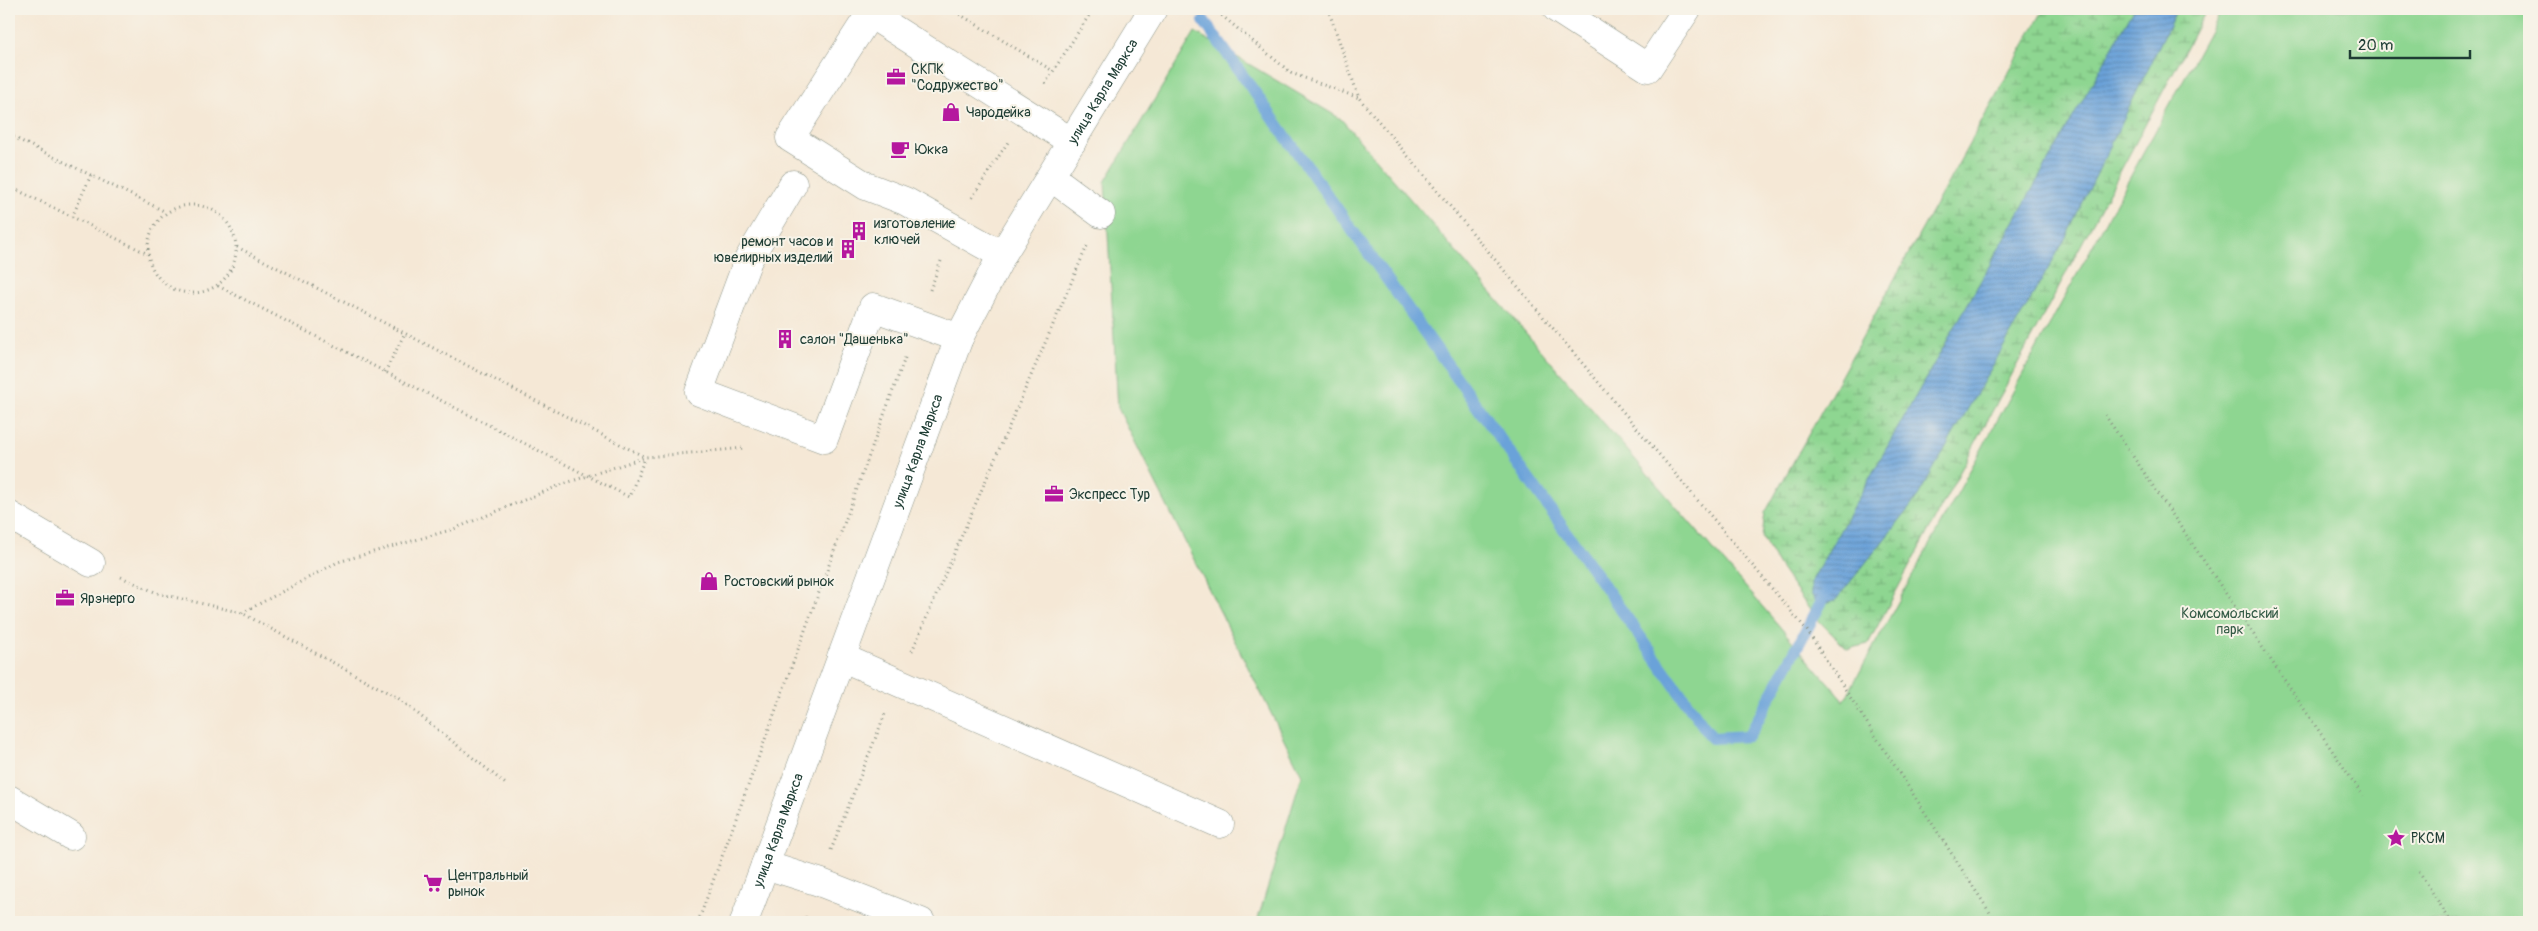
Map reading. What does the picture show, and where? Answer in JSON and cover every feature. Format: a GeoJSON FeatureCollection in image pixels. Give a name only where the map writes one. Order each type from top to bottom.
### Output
{"type":"FeatureCollection","features":[{"type":"Feature","properties":{"kind":"street","name":"улица Карла Маркса"},"geometry":{"type":"LineString","coordinates":[[744,922],[959,338],[1002,255],[1153,9]]}},
{"type":"Feature","properties":{"kind":"street"},"geometry":{"type":"LineString","coordinates":[[1557,9],[1648,68],[1687,9]]}},
{"type":"Feature","properties":{"kind":"street"},"geometry":{"type":"LineString","coordinates":[[1002,255],[905,201],[866,186],[790,138],[870,14],[1072,142]]}},
{"type":"Feature","properties":{"kind":"street"},"geometry":{"type":"LineString","coordinates":[[1051,177],[1101,214]]}},
{"type":"Feature","properties":{"kind":"street"},"geometry":{"type":"LineString","coordinates":[[792,184],[748,260],[699,392],[824,439],[873,307],[959,338]]}},
{"type":"Feature","properties":{"kind":"street"},"geometry":{"type":"LineString","coordinates":[[9,515],[91,563]]}},
{"type":"Feature","properties":{"kind":"street"},"geometry":{"type":"LineString","coordinates":[[841,658],[1220,824]]}},
{"type":"Feature","properties":{"kind":"street"},"geometry":{"type":"LineString","coordinates":[[9,799],[71,836]]}},
{"type":"Feature","properties":{"kind":"street"},"geometry":{"type":"LineString","coordinates":[[764,865],[819,882],[922,922]]}},
{"type":"Feature","properties":{"kind":"path"},"geometry":{"type":"LineString","coordinates":[[952,9],[1053,71]]}},
{"type":"Feature","properties":{"kind":"path"},"geometry":{"type":"LineString","coordinates":[[1214,9],[1291,73],[1359,98]]}},
{"type":"Feature","properties":{"kind":"path"},"geometry":{"type":"LineString","coordinates":[[1328,9],[1359,98],[1806,629],[1996,922]]}},
{"type":"Feature","properties":{"kind":"path"},"geometry":{"type":"LineString","coordinates":[[9,134],[166,212]]}},
{"type":"Feature","properties":{"kind":"path"},"geometry":{"type":"LineString","coordinates":[[72,217],[91,175]]}},
{"type":"Feature","properties":{"kind":"path"},"geometry":{"type":"LineString","coordinates":[[9,186],[146,253]]}},
{"type":"Feature","properties":{"kind":"path"},"geometry":{"type":"LineString","coordinates":[[188,204],[211,208],[229,223],[237,247],[233,268],[218,286],[196,294],[172,290],[154,275],[146,253],[150,230],[166,212],[188,204]]}},
{"type":"Feature","properties":{"kind":"path"},"geometry":{"type":"LineString","coordinates":[[804,922],[898,682],[1006,427],[1101,214]]}},
{"type":"Feature","properties":{"kind":"path"},"geometry":{"type":"LineString","coordinates":[[237,247],[646,457]]}},
{"type":"Feature","properties":{"kind":"path"},"geometry":{"type":"LineString","coordinates":[[218,286],[629,497],[646,457]]}},
{"type":"Feature","properties":{"kind":"path"},"geometry":{"type":"LineString","coordinates":[[384,372],[406,334]]}},
{"type":"Feature","properties":{"kind":"path"},"geometry":{"type":"LineString","coordinates":[[2106,415],[2363,796]]}},
{"type":"Feature","properties":{"kind":"path"},"geometry":{"type":"LineString","coordinates":[[242,613],[338,562],[454,529],[588,476],[646,457]]}},
{"type":"Feature","properties":{"kind":"path"},"geometry":{"type":"LineString","coordinates":[[91,563],[157,593],[242,613],[398,698],[508,785]]}},
{"type":"Feature","properties":{"kind":"path"},"geometry":{"type":"LineString","coordinates":[[2419,871],[2452,922]]}},
{"type":"Feature","properties":{"kind":"green space"},"geometry":{"type":"Polygon","coordinates":[[[2044,9],[2207,9],[1868,644],[1847,649],[1814,616],[1779,566],[1762,537],[1765,513],[2044,9]]]}},
{"type":"Feature","properties":{"kind":"green space","name":"Комсомольский парк"},"geometry":{"type":"Polygon","coordinates":[[[2222,9],[2529,9],[2529,922],[1257,922],[1302,775],[1118,408],[1105,182],[1195,32],[1341,119],[1844,701],[2222,9]]]}},
{"type":"Feature","properties":{"kind":"water"},"geometry":{"type":"Polygon","coordinates":[[[2134,9],[2177,9],[2064,241],[1915,501],[1835,601],[1819,606],[1811,594],[1811,582],[2134,9]]]}},
{"type":"Feature","properties":{"kind":"waterway"},"geometry":{"type":"LineString","coordinates":[[1204,21],[1712,738],[1749,736],[1827,592]]}},
{"type":"Feature","properties":{"kind":"place","name":"СКПК \"Содружество\""},"geometry":{"type":"Point","coordinates":[896,77]}},
{"type":"Feature","properties":{"kind":"place","name":"Чародейка"},"geometry":{"type":"Point","coordinates":[951,112]}},
{"type":"Feature","properties":{"kind":"place","name":"Юкка"},"geometry":{"type":"Point","coordinates":[900,149]}},
{"type":"Feature","properties":{"kind":"place","name":"изготовление ключей"},"geometry":{"type":"Point","coordinates":[859,231]}},
{"type":"Feature","properties":{"kind":"place","name":"ремонт часов и ювелирных изделий"},"geometry":{"type":"Point","coordinates":[848,249]}},
{"type":"Feature","properties":{"kind":"place","name":"салон \"Дашенька\""},"geometry":{"type":"Point","coordinates":[785,339]}},
{"type":"Feature","properties":{"kind":"place","name":"Экспресс Тур"},"geometry":{"type":"Point","coordinates":[1054,494]}},
{"type":"Feature","properties":{"kind":"place","name":"Ростовский рынок"},"geometry":{"type":"Point","coordinates":[709,581]}},
{"type":"Feature","properties":{"kind":"place","name":"Ярэнерго"},"geometry":{"type":"Point","coordinates":[65,598]}},
{"type":"Feature","properties":{"kind":"place","name":"РКСМ"},"geometry":{"type":"Point","coordinates":[2396,838]}},
{"type":"Feature","properties":{"kind":"place","name":"Центральный рынок"},"geometry":{"type":"Point","coordinates":[433,883]}}]}
